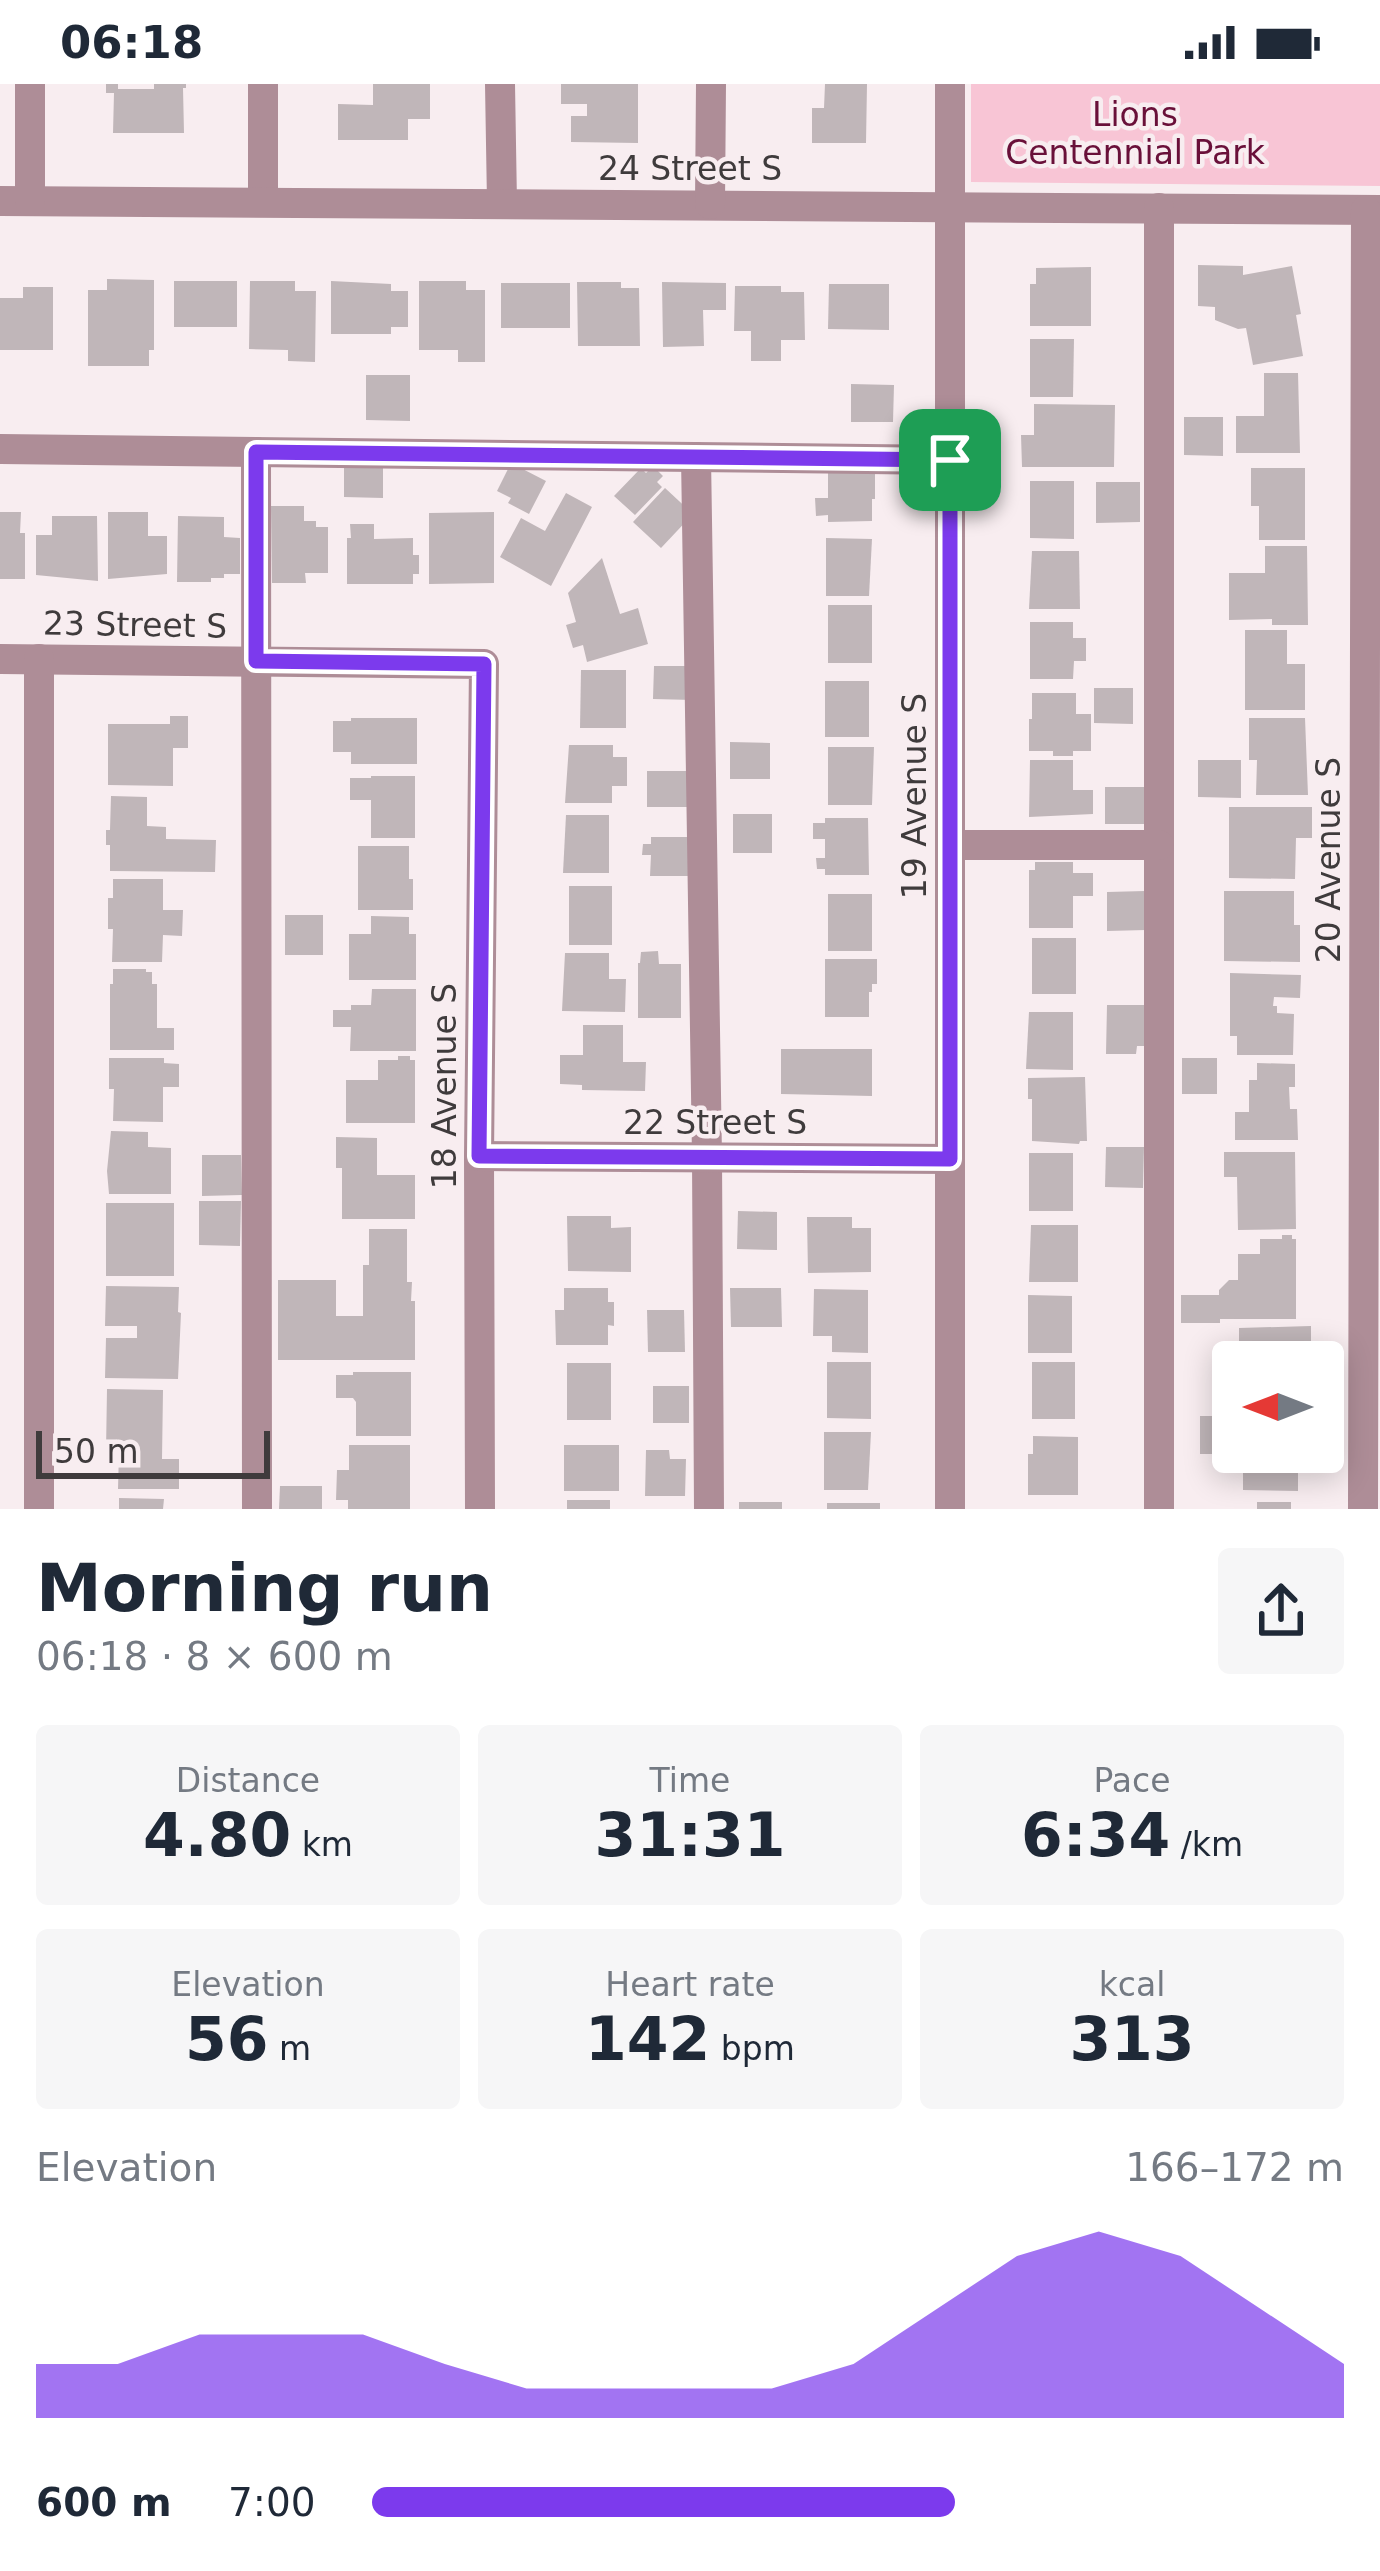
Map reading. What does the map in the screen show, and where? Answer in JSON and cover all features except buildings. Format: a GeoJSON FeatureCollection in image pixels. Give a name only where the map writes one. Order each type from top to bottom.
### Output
{"type":"FeatureCollection","features":[{"type":"Feature","properties":{"kind":"street"},"geometry":{"type":"LineString","coordinates":[[15,201],[30,84]]}},
{"type":"Feature","properties":{"kind":"street"},"geometry":{"type":"LineString","coordinates":[[263,84],[263,202]]}},
{"type":"Feature","properties":{"kind":"street"},"geometry":{"type":"LineString","coordinates":[[500,84],[502,203]]}},
{"type":"Feature","properties":{"kind":"street"},"geometry":{"type":"LineString","coordinates":[[710,204],[711,84]]}},
{"type":"Feature","properties":{"kind":"street","name":"19 Avenue S"},"geometry":{"type":"LineString","coordinates":[[950,84],[950,1509]]}},
{"type":"Feature","properties":{"kind":"street","name":"24 Street S"},"geometry":{"type":"LineString","coordinates":[[15,201],[1373,210]]}},
{"type":"Feature","properties":{"kind":"street"},"geometry":{"type":"LineString","coordinates":[[1159,208],[1159,1509]]}},
{"type":"Feature","properties":{"kind":"street","name":"20 Avenue S"},"geometry":{"type":"LineString","coordinates":[[1363,1509],[1373,210]]}},
{"type":"Feature","properties":{"kind":"street"},"geometry":{"type":"LineString","coordinates":[[0,449],[950,460]]}},
{"type":"Feature","properties":{"kind":"street"},"geometry":{"type":"LineString","coordinates":[[256,452],[257,1509]]}},
{"type":"Feature","properties":{"kind":"street"},"geometry":{"type":"LineString","coordinates":[[696,457],[709,1509]]}},
{"type":"Feature","properties":{"kind":"street","name":"23 Street S"},"geometry":{"type":"LineString","coordinates":[[0,659],[484,664]]}},
{"type":"Feature","properties":{"kind":"street"},"geometry":{"type":"LineString","coordinates":[[39,1509],[40,659]]}},
{"type":"Feature","properties":{"kind":"street","name":"18 Avenue S"},"geometry":{"type":"LineString","coordinates":[[480,1509],[484,664]]}},
{"type":"Feature","properties":{"kind":"street"},"geometry":{"type":"LineString","coordinates":[[950,845],[1159,845]]}},
{"type":"Feature","properties":{"kind":"street","name":"22 Street S"},"geometry":{"type":"LineString","coordinates":[[479,1156],[950,1159]]}},
{"type":"Feature","properties":{"kind":"green space","name":"Lions Centennial Park"},"geometry":{"type":"Polygon","coordinates":[[[971,84],[1380,84],[1380,186],[971,182],[971,84]]]}},
{"type":"Feature","properties":{"kind":"route"},"geometry":{"type":"LineString","coordinates":[[256,452],[950,460],[950,1159],[479,1156],[484,664],[256,661],[256,452]]}}]}
